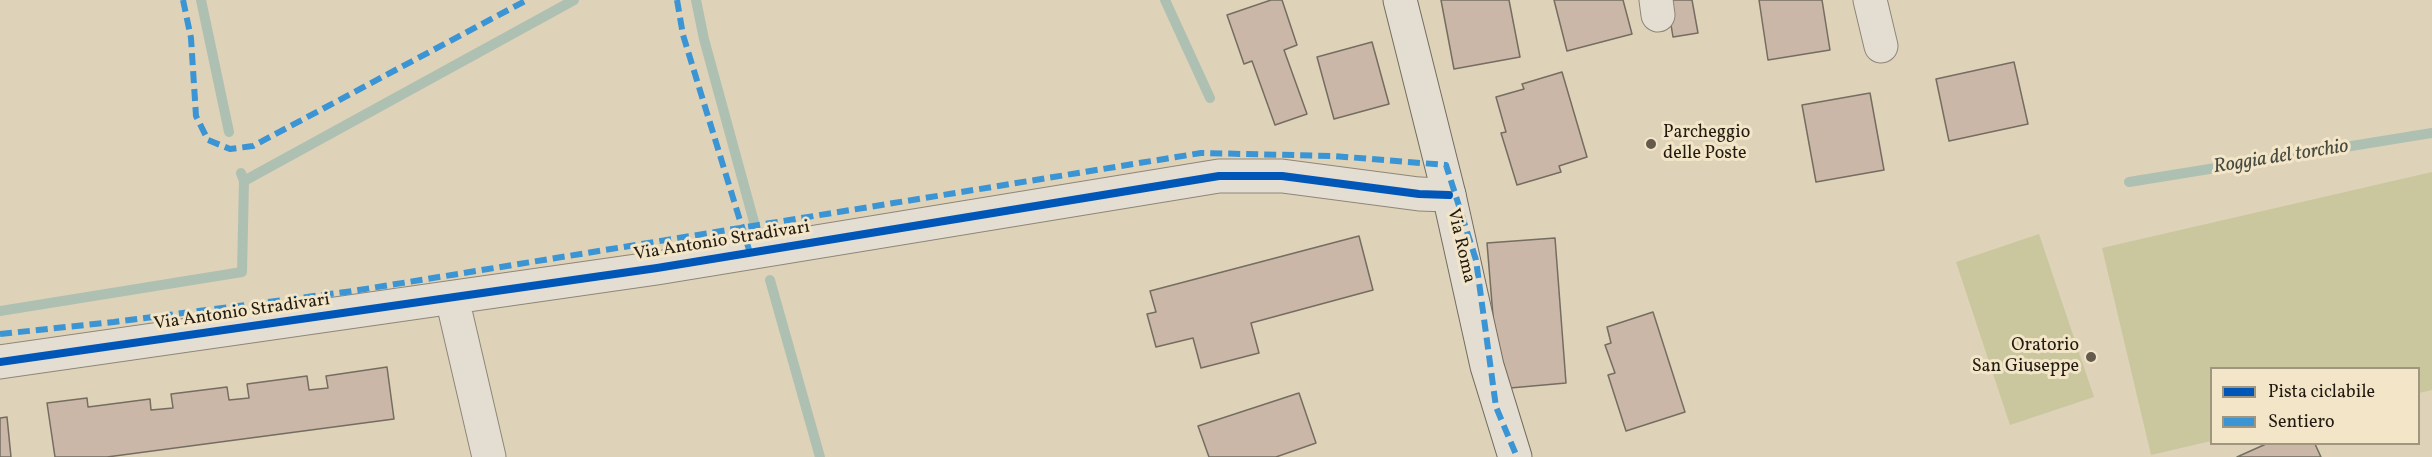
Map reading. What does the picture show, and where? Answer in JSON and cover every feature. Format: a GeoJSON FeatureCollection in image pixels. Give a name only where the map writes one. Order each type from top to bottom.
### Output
{"type":"FeatureCollection","features":[{"type":"Feature","properties":{"kind":"street","name":"Via Roma"},"geometry":{"type":"LineString","coordinates":[[1400,0],[1449,195],[1487,366],[1515,457]]}},
{"type":"Feature","properties":{"kind":"street"},"geometry":{"type":"LineString","coordinates":[[1870,0],[1881,46]]}},
{"type":"Feature","properties":{"kind":"street","name":"Via Antonio Stradivari"},"geometry":{"type":"LineString","coordinates":[[0,362],[657,268],[1219,176],[1282,176],[1419,194],[1449,195]]}},
{"type":"Feature","properties":{"kind":"street"},"geometry":{"type":"LineString","coordinates":[[452,298],[489,457]]}},
{"type":"Feature","properties":{"kind":"shaded area"},"geometry":{"type":"Polygon","coordinates":[[[2432,172],[2432,390],[2420,393],[2420,367],[2210,367],[2210,441],[2151,455],[2102,248],[2432,172]]]}},
{"type":"Feature","properties":{"kind":"shaded area"},"geometry":{"type":"Polygon","coordinates":[[[2039,234],[2094,397],[2010,425],[1956,262],[2039,234]]]}},
{"type":"Feature","properties":{"kind":"building"},"geometry":{"type":"Polygon","coordinates":[[[1271,0],[1282,0],[1297,45],[1284,50],[1307,114],[1275,125],[1252,61],[1244,64],[1227,15],[1271,0]]]}},
{"type":"Feature","properties":{"kind":"building"},"geometry":{"type":"Polygon","coordinates":[[[1441,0],[1509,0],[1520,57],[1454,69],[1441,0]]]}},
{"type":"Feature","properties":{"kind":"building"},"geometry":{"type":"Polygon","coordinates":[[[1554,0],[1623,0],[1632,34],[1567,51],[1554,0]]]}},
{"type":"Feature","properties":{"kind":"building"},"geometry":{"type":"Polygon","coordinates":[[[1667,0],[1692,0],[1698,33],[1673,37],[1667,0]]]}},
{"type":"Feature","properties":{"kind":"building"},"geometry":{"type":"Polygon","coordinates":[[[1759,0],[1822,0],[1830,50],[1768,60],[1759,0]]]}},
{"type":"Feature","properties":{"kind":"building"},"geometry":{"type":"Polygon","coordinates":[[[1372,42],[1389,104],[1334,119],[1317,57],[1372,42]]]}},
{"type":"Feature","properties":{"kind":"building"},"geometry":{"type":"Polygon","coordinates":[[[2014,62],[2028,124],[1949,141],[1936,79],[2014,62]]]}},
{"type":"Feature","properties":{"kind":"building"},"geometry":{"type":"Polygon","coordinates":[[[1562,72],[1587,157],[1559,166],[1561,172],[1517,185],[1501,133],[1506,132],[1496,97],[1524,89],[1522,84],[1562,72]]]}},
{"type":"Feature","properties":{"kind":"building"},"geometry":{"type":"Polygon","coordinates":[[[1870,93],[1884,170],[1816,182],[1802,105],[1870,93]]]}},
{"type":"Feature","properties":{"kind":"building"},"geometry":{"type":"Polygon","coordinates":[[[1359,236],[1373,290],[1251,323],[1259,353],[1201,368],[1193,338],[1156,347],[1147,314],[1156,312],[1150,291],[1359,236]]]}},
{"type":"Feature","properties":{"kind":"building"},"geometry":{"type":"Polygon","coordinates":[[[1555,238],[1566,383],[1499,389],[1487,243],[1555,238]]]}},
{"type":"Feature","properties":{"kind":"building"},"geometry":{"type":"Polygon","coordinates":[[[1653,312],[1685,412],[1626,431],[1608,375],[1615,373],[1605,345],[1611,343],[1607,327],[1653,312]]]}},
{"type":"Feature","properties":{"kind":"building"},"geometry":{"type":"Polygon","coordinates":[[[387,367],[394,419],[107,457],[55,457],[47,403],[87,398],[88,407],[150,399],[151,410],[173,408],[171,394],[227,387],[229,400],[249,398],[247,384],[307,376],[309,390],[328,388],[326,376],[387,367]]]}},
{"type":"Feature","properties":{"kind":"building"},"geometry":{"type":"Polygon","coordinates":[[[1299,393],[1316,443],[1276,457],[1209,457],[1198,426],[1299,393]]]}},
{"type":"Feature","properties":{"kind":"building"},"geometry":{"type":"Polygon","coordinates":[[[7,417],[11,457],[0,457],[0,418],[7,417]]]}},
{"type":"Feature","properties":{"kind":"building"},"geometry":{"type":"Polygon","coordinates":[[[2264,445],[2315,445],[2321,457],[2237,457],[2264,445]]]}},
{"type":"Feature","properties":{"kind":"waterway"},"geometry":{"type":"LineString","coordinates":[[201,0],[229,132]]}},
{"type":"Feature","properties":{"kind":"waterway"},"geometry":{"type":"LineString","coordinates":[[244,181],[574,0]]}},
{"type":"Feature","properties":{"kind":"waterway"},"geometry":{"type":"LineString","coordinates":[[696,0],[704,39],[754,222]]}},
{"type":"Feature","properties":{"kind":"waterway","name":"Roggia del torchio"},"geometry":{"type":"LineString","coordinates":[[1165,0],[1210,98]]}},
{"type":"Feature","properties":{"kind":"waterway","name":"Roggia del torchio"},"geometry":{"type":"LineString","coordinates":[[2129,182],[2432,133]]}},
{"type":"Feature","properties":{"kind":"waterway"},"geometry":{"type":"LineString","coordinates":[[0,311],[242,272],[244,181],[241,173]]}},
{"type":"Feature","properties":{"kind":"waterway"},"geometry":{"type":"LineString","coordinates":[[770,280],[820,457]]}},
{"type":"Feature","properties":{"kind":"marked path"},"geometry":{"type":"LineString","coordinates":[[183,0],[191,38],[196,116],[208,140],[230,149],[253,146],[527,0]]}},
{"type":"Feature","properties":{"kind":"marked path"},"geometry":{"type":"LineString","coordinates":[[677,0],[683,35],[750,253]]}},
{"type":"Feature","properties":{"kind":"marked path"},"geometry":{"type":"LineString","coordinates":[[0,334],[114,322],[353,291],[1201,153],[1334,156],[1446,165],[1476,260],[1496,407],[1517,457]]}},
{"type":"Feature","properties":{"kind":"cycle path"},"geometry":{"type":"LineString","coordinates":[[0,362],[657,268],[1219,176],[1282,176],[1419,194],[1449,195]]}},
{"type":"Feature","properties":{"kind":"place","name":"Parcheggio delle Poste"},"geometry":{"type":"Point","coordinates":[1651,144]}},
{"type":"Feature","properties":{"kind":"place","name":"Oratorio San Giuseppe"},"geometry":{"type":"Point","coordinates":[2091,357]}}]}
